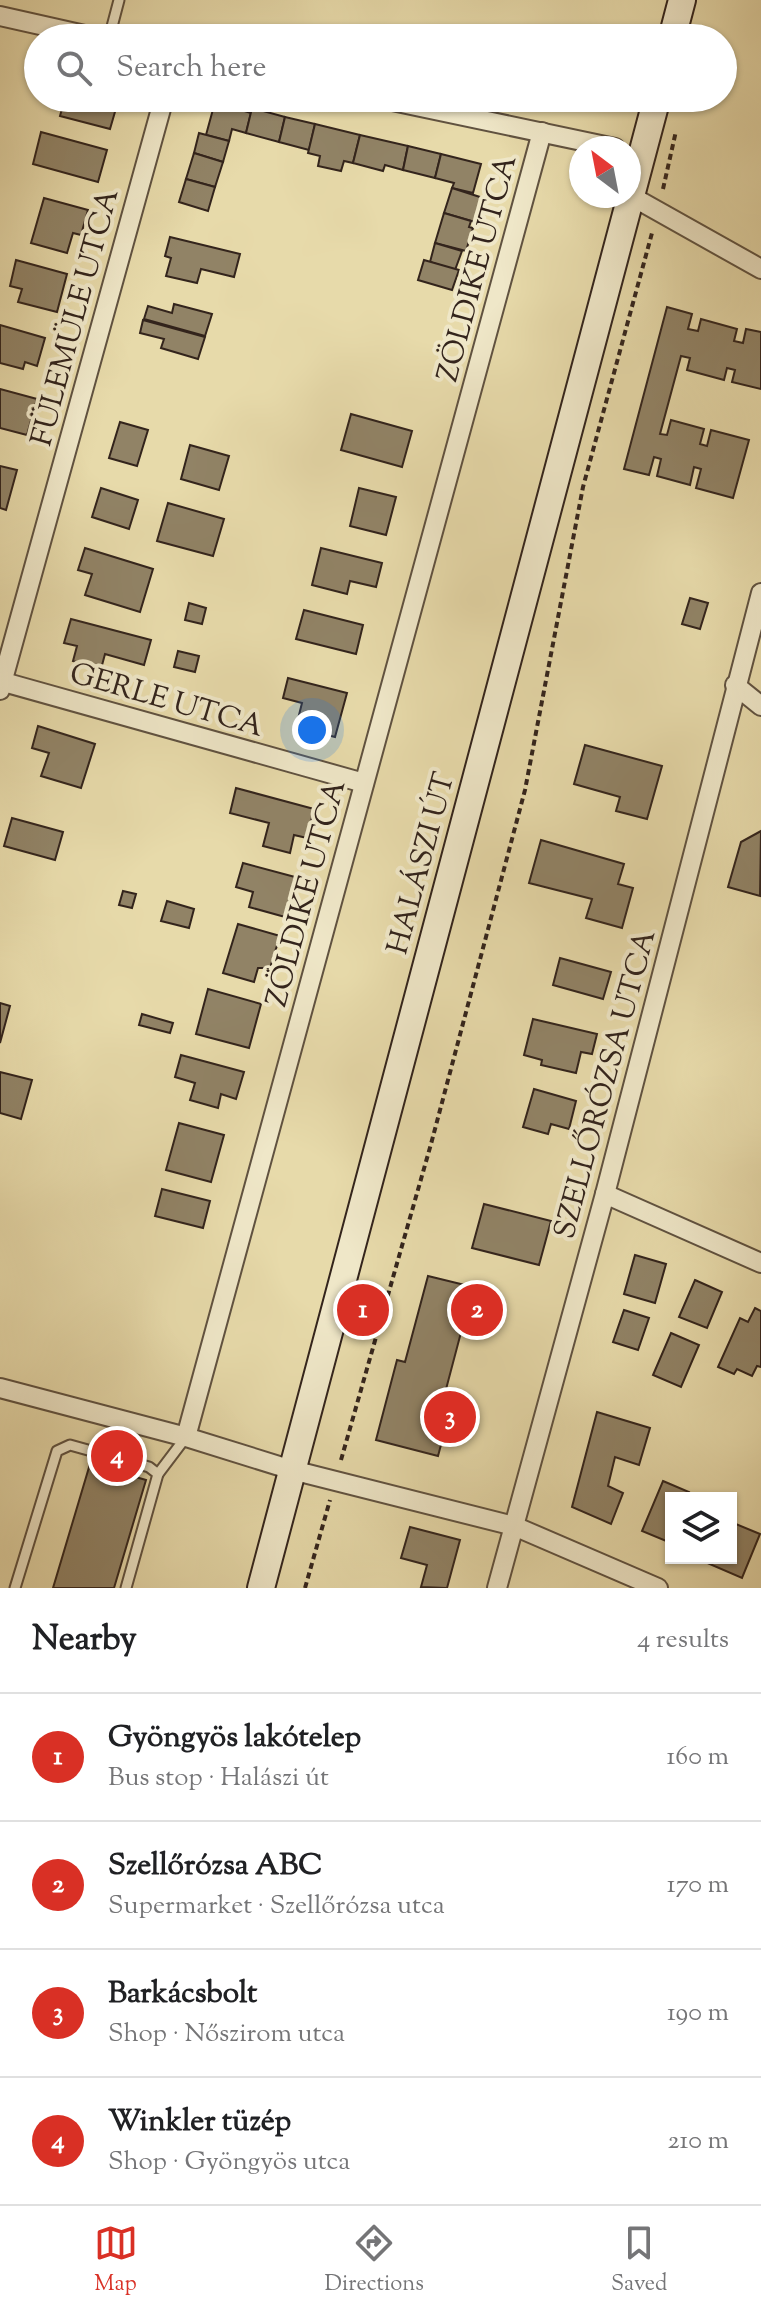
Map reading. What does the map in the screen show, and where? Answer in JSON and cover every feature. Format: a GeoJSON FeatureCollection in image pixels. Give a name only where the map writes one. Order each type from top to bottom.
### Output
{"type":"FeatureCollection","features":[{"type":"Feature","properties":{"kind":"main road"},"geometry":{"type":"LineString","coordinates":[[676,24],[682,0]]}},
{"type":"Feature","properties":{"kind":"main road","name":"HALÁSZI ÚT"},"geometry":{"type":"LineString","coordinates":[[641,137],[651,112]]}},
{"type":"Feature","properties":{"kind":"main road","name":"HALÁSZI ÚT"},"geometry":{"type":"LineString","coordinates":[[261,1588],[628,208]]}},
{"type":"Feature","properties":{"kind":"street"},"geometry":{"type":"LineString","coordinates":[[0,16],[36,24]]}},
{"type":"Feature","properties":{"kind":"street","name":"FÜLEMÜLE UTCA"},"geometry":{"type":"LineString","coordinates":[[1,684],[160,112]]}},
{"type":"Feature","properties":{"kind":"street"},"geometry":{"type":"LineString","coordinates":[[446,112],[569,138]]}},
{"type":"Feature","properties":{"kind":"street","name":"ZÖLDIKE UTCA"},"geometry":{"type":"LineString","coordinates":[[186,1437],[542,132]]}},
{"type":"Feature","properties":{"kind":"street"},"geometry":{"type":"LineString","coordinates":[[641,202],[761,269]]}},
{"type":"Feature","properties":{"kind":"street","name":"SZELLŐRÓZSA UTCA"},"geometry":{"type":"LineString","coordinates":[[497,1588],[605,1194],[761,593]]}},
{"type":"Feature","properties":{"kind":"street","name":"GERLE UTCA"},"geometry":{"type":"LineString","coordinates":[[1,684],[364,783]]}},
{"type":"Feature","properties":{"kind":"street"},"geometry":{"type":"LineString","coordinates":[[735,685],[761,706]]}},
{"type":"Feature","properties":{"kind":"street"},"geometry":{"type":"LineString","coordinates":[[605,1194],[761,1263]]}},
{"type":"Feature","properties":{"kind":"street"},"geometry":{"type":"LineString","coordinates":[[0,1388],[186,1437],[292,1470],[514,1526],[658,1588]]}},
{"type":"Feature","properties":{"kind":"lane"},"geometry":{"type":"LineString","coordinates":[[113,24],[119,0]]}},
{"type":"Feature","properties":{"kind":"lane"},"geometry":{"type":"LineString","coordinates":[[126,1588],[158,1474],[186,1437]]}},
{"type":"Feature","properties":{"kind":"lane"},"geometry":{"type":"LineString","coordinates":[[15,1588],[57,1451],[70,1445],[149,1467],[158,1474]]}},
{"type":"Feature","properties":{"kind":"path"},"geometry":{"type":"LineString","coordinates":[[305,1588],[431,1144],[525,790],[583,487],[658,211],[677,129]]}},
{"type":"Feature","properties":{"kind":"building"},"geometry":{"type":"Polygon","coordinates":[[[61,112],[115,112],[110,129],[60,116],[61,112]]]}},
{"type":"Feature","properties":{"kind":"building"},"geometry":{"type":"Polygon","coordinates":[[[212,112],[251,113],[246,133],[232,129],[229,141],[206,135],[212,112]]]}},
{"type":"Feature","properties":{"kind":"building"},"geometry":{"type":"Polygon","coordinates":[[[251,112],[285,117],[279,142],[246,133],[251,112]]]}},
{"type":"Feature","properties":{"kind":"building"},"geometry":{"type":"Polygon","coordinates":[[[285,117],[315,124],[309,150],[279,142],[285,117]]]}},
{"type":"Feature","properties":{"kind":"building"},"geometry":{"type":"Polygon","coordinates":[[[315,124],[360,135],[353,163],[344,161],[341,171],[318,166],[320,156],[308,153],[315,124]]]}},
{"type":"Feature","properties":{"kind":"building"},"geometry":{"type":"Polygon","coordinates":[[[41,132],[107,150],[98,182],[33,164],[41,132]]]}},
{"type":"Feature","properties":{"kind":"building"},"geometry":{"type":"Polygon","coordinates":[[[199,133],[229,141],[223,162],[194,153],[199,133]]]}},
{"type":"Feature","properties":{"kind":"building"},"geometry":{"type":"Polygon","coordinates":[[[360,135],[408,146],[403,170],[385,165],[383,171],[353,163],[360,135]]]}},
{"type":"Feature","properties":{"kind":"building"},"geometry":{"type":"Polygon","coordinates":[[[408,146],[441,154],[435,178],[403,170],[408,146]]]}},
{"type":"Feature","properties":{"kind":"building"},"geometry":{"type":"Polygon","coordinates":[[[194,153],[223,162],[215,187],[186,179],[194,153]]]}},
{"type":"Feature","properties":{"kind":"building"},"geometry":{"type":"Polygon","coordinates":[[[441,154],[481,164],[473,193],[452,188],[454,183],[435,178],[441,154]]]}},
{"type":"Feature","properties":{"kind":"building"},"geometry":{"type":"Polygon","coordinates":[[[186,179],[215,187],[208,211],[179,202],[186,179]]]}},
{"type":"Feature","properties":{"kind":"building"},"geometry":{"type":"Polygon","coordinates":[[[452,188],[483,198],[475,222],[444,213],[452,188]]]}},
{"type":"Feature","properties":{"kind":"building"},"geometry":{"type":"Polygon","coordinates":[[[44,198],[88,210],[81,235],[73,233],[67,253],[31,243],[44,198]]]}},
{"type":"Feature","properties":{"kind":"building"},"geometry":{"type":"Polygon","coordinates":[[[444,213],[471,221],[469,227],[473,228],[466,251],[435,243],[444,213]]]}},
{"type":"Feature","properties":{"kind":"building"},"geometry":{"type":"Polygon","coordinates":[[[170,237],[240,254],[234,277],[201,269],[197,283],[166,276],[171,258],[165,256],[170,237]]]}},
{"type":"Feature","properties":{"kind":"building"},"geometry":{"type":"Polygon","coordinates":[[[435,243],[462,251],[455,270],[430,262],[435,243]]]}},
{"type":"Feature","properties":{"kind":"building"},"geometry":{"type":"Polygon","coordinates":[[[16,260],[67,274],[57,312],[18,302],[22,289],[10,286],[16,260]]]}},
{"type":"Feature","properties":{"kind":"building"},"geometry":{"type":"Polygon","coordinates":[[[424,260],[459,270],[452,290],[418,280],[424,260]]]}},
{"type":"Feature","properties":{"kind":"building"},"geometry":{"type":"Polygon","coordinates":[[[174,304],[212,314],[205,336],[144,319],[148,306],[172,313],[174,304]]]}},
{"type":"Feature","properties":{"kind":"building"},"geometry":{"type":"Polygon","coordinates":[[[667,307],[692,314],[688,329],[698,331],[701,319],[737,329],[734,341],[743,343],[746,329],[761,332],[761,389],[732,382],[735,370],[727,368],[724,380],[687,370],[690,358],[681,356],[660,434],[667,435],[671,420],[704,429],[700,444],[707,446],[711,430],[749,440],[733,498],[696,488],[701,469],[694,467],[690,485],[657,476],[661,459],[654,457],[649,475],[624,469],[667,307]]]}},
{"type":"Feature","properties":{"kind":"building"},"geometry":{"type":"Polygon","coordinates":[[[143,320],[205,337],[198,359],[161,348],[164,339],[140,333],[143,320]]]}},
{"type":"Feature","properties":{"kind":"building"},"geometry":{"type":"Polygon","coordinates":[[[0,325],[45,338],[37,366],[25,362],[23,369],[0,363],[0,325]]]}},
{"type":"Feature","properties":{"kind":"building"},"geometry":{"type":"Polygon","coordinates":[[[0,389],[37,399],[27,435],[0,428],[0,389]]]}},
{"type":"Feature","properties":{"kind":"building"},"geometry":{"type":"Polygon","coordinates":[[[351,414],[412,431],[402,467],[341,450],[351,414]]]}},
{"type":"Feature","properties":{"kind":"building"},"geometry":{"type":"Polygon","coordinates":[[[120,422],[148,430],[137,466],[109,458],[120,422]]]}},
{"type":"Feature","properties":{"kind":"building"},"geometry":{"type":"Polygon","coordinates":[[[190,445],[229,456],[219,490],[181,479],[190,445]]]}},
{"type":"Feature","properties":{"kind":"building"},"geometry":{"type":"Polygon","coordinates":[[[0,466],[17,470],[6,510],[0,508],[0,466]]]}},
{"type":"Feature","properties":{"kind":"building"},"geometry":{"type":"Polygon","coordinates":[[[101,488],[138,500],[129,529],[92,517],[101,488]]]}},
{"type":"Feature","properties":{"kind":"building"},"geometry":{"type":"Polygon","coordinates":[[[359,488],[396,497],[386,535],[350,526],[359,488]]]}},
{"type":"Feature","properties":{"kind":"building"},"geometry":{"type":"Polygon","coordinates":[[[168,503],[224,519],[213,556],[157,541],[168,503]]]}},
{"type":"Feature","properties":{"kind":"building"},"geometry":{"type":"Polygon","coordinates":[[[85,548],[153,569],[140,612],[85,595],[92,574],[78,570],[85,548]]]}},
{"type":"Feature","properties":{"kind":"building"},"geometry":{"type":"Polygon","coordinates":[[[321,548],[382,563],[376,587],[350,581],[347,594],[312,585],[321,548]]]}},
{"type":"Feature","properties":{"kind":"building"},"geometry":{"type":"Polygon","coordinates":[[[690,598],[708,603],[700,629],[682,624],[690,598]]]}},
{"type":"Feature","properties":{"kind":"building"},"geometry":{"type":"Polygon","coordinates":[[[189,603],[206,608],[202,624],[185,620],[189,603]]]}},
{"type":"Feature","properties":{"kind":"building"},"geometry":{"type":"Polygon","coordinates":[[[304,610],[363,625],[356,654],[296,639],[304,610]]]}},
{"type":"Feature","properties":{"kind":"building"},"geometry":{"type":"Polygon","coordinates":[[[71,619],[151,640],[144,665],[105,654],[101,669],[73,661],[77,646],[64,643],[71,619]]]}},
{"type":"Feature","properties":{"kind":"building"},"geometry":{"type":"Polygon","coordinates":[[[178,651],[199,656],[195,672],[174,667],[178,651]]]}},
{"type":"Feature","properties":{"kind":"building"},"geometry":{"type":"Polygon","coordinates":[[[288,678],[347,693],[335,737],[296,727],[302,703],[283,698],[288,678]]]}},
{"type":"Feature","properties":{"kind":"building"},"geometry":{"type":"Polygon","coordinates":[[[38,726],[95,744],[81,788],[41,776],[49,753],[32,748],[38,726]]]}},
{"type":"Feature","properties":{"kind":"building"},"geometry":{"type":"Polygon","coordinates":[[[585,745],[662,766],[647,819],[616,811],[620,797],[574,784],[585,745]]]}},
{"type":"Feature","properties":{"kind":"building"},"geometry":{"type":"Polygon","coordinates":[[[236,788],[314,809],[307,838],[294,835],[290,853],[263,846],[269,823],[230,813],[236,788]]]}},
{"type":"Feature","properties":{"kind":"building"},"geometry":{"type":"Polygon","coordinates":[[[12,818],[63,832],[55,860],[4,846],[12,818]]]}},
{"type":"Feature","properties":{"kind":"building"},"geometry":{"type":"Polygon","coordinates":[[[761,831],[760,896],[728,887],[741,842],[761,831]]]}},
{"type":"Feature","properties":{"kind":"building"},"geometry":{"type":"Polygon","coordinates":[[[541,840],[624,864],[618,884],[633,888],[622,928],[586,918],[592,899],[529,883],[541,840]]]}},
{"type":"Feature","properties":{"kind":"building"},"geometry":{"type":"Polygon","coordinates":[[[243,863],[295,877],[285,917],[249,907],[253,892],[236,887],[243,863]]]}},
{"type":"Feature","properties":{"kind":"building"},"geometry":{"type":"Polygon","coordinates":[[[123,891],[136,894],[132,908],[119,905],[123,891]]]}},
{"type":"Feature","properties":{"kind":"building"},"geometry":{"type":"Polygon","coordinates":[[[167,901],[194,909],[189,928],[161,921],[167,901]]]}},
{"type":"Feature","properties":{"kind":"building"},"geometry":{"type":"Polygon","coordinates":[[[238,924],[280,936],[270,968],[258,968],[254,982],[223,973],[238,924]]]}},
{"type":"Feature","properties":{"kind":"building"},"geometry":{"type":"Polygon","coordinates":[[[560,958],[611,972],[603,999],[553,985],[560,958]]]}},
{"type":"Feature","properties":{"kind":"building"},"geometry":{"type":"Polygon","coordinates":[[[208,989],[261,1004],[249,1048],[196,1034],[208,989]]]}},
{"type":"Feature","properties":{"kind":"building"},"geometry":{"type":"Polygon","coordinates":[[[0,1003],[10,1006],[0,1043],[0,1003]]]}},
{"type":"Feature","properties":{"kind":"building"},"geometry":{"type":"Polygon","coordinates":[[[142,1014],[173,1023],[170,1033],[139,1025],[142,1014]]]}},
{"type":"Feature","properties":{"kind":"building"},"geometry":{"type":"Polygon","coordinates":[[[533,1019],[597,1034],[592,1054],[581,1052],[576,1073],[541,1065],[542,1060],[524,1055],[533,1019]]]}},
{"type":"Feature","properties":{"kind":"building"},"geometry":{"type":"Polygon","coordinates":[[[181,1055],[244,1072],[236,1099],[221,1094],[218,1108],[190,1100],[195,1083],[175,1077],[181,1055]]]}},
{"type":"Feature","properties":{"kind":"building"},"geometry":{"type":"Polygon","coordinates":[[[0,1072],[32,1080],[21,1119],[0,1113],[0,1072]]]}},
{"type":"Feature","properties":{"kind":"building"},"geometry":{"type":"Polygon","coordinates":[[[534,1089],[576,1101],[569,1129],[551,1124],[548,1134],[523,1127],[534,1089]]]}},
{"type":"Feature","properties":{"kind":"building"},"geometry":{"type":"Polygon","coordinates":[[[179,1123],[224,1135],[211,1182],[166,1170],[179,1123]]]}},
{"type":"Feature","properties":{"kind":"building"},"geometry":{"type":"Polygon","coordinates":[[[162,1189],[210,1201],[203,1228],[155,1216],[162,1189]]]}},
{"type":"Feature","properties":{"kind":"building"},"geometry":{"type":"Polygon","coordinates":[[[484,1204],[551,1221],[539,1265],[472,1248],[484,1204]]]}},
{"type":"Feature","properties":{"kind":"building"},"geometry":{"type":"Polygon","coordinates":[[[635,1255],[666,1264],[655,1303],[624,1294],[635,1255]]]}},
{"type":"Feature","properties":{"kind":"building"},"geometry":{"type":"Polygon","coordinates":[[[428,1276],[473,1287],[445,1393],[454,1396],[438,1456],[376,1440],[397,1360],[405,1362],[428,1276]]]}},
{"type":"Feature","properties":{"kind":"building"},"geometry":{"type":"Polygon","coordinates":[[[695,1280],[722,1292],[707,1328],[679,1317],[695,1280]]]}},
{"type":"Feature","properties":{"kind":"building"},"geometry":{"type":"Polygon","coordinates":[[[755,1308],[761,1311],[761,1367],[757,1366],[752,1376],[737,1369],[734,1374],[718,1367],[740,1318],[748,1322],[755,1308]]]}},
{"type":"Feature","properties":{"kind":"building"},"geometry":{"type":"Polygon","coordinates":[[[624,1310],[649,1318],[638,1350],[613,1342],[624,1310]]]}},
{"type":"Feature","properties":{"kind":"building"},"geometry":{"type":"Polygon","coordinates":[[[671,1333],[699,1345],[681,1387],[653,1375],[671,1333]]]}},
{"type":"Feature","properties":{"kind":"building"},"geometry":{"type":"Polygon","coordinates":[[[597,1412],[650,1428],[639,1465],[615,1457],[608,1486],[623,1493],[611,1524],[572,1507],[597,1412]]]}},
{"type":"Feature","properties":{"kind":"building"},"geometry":{"type":"Polygon","coordinates":[[[90,1464],[146,1480],[114,1588],[53,1588],[90,1464]]]}},
{"type":"Feature","properties":{"kind":"building"},"geometry":{"type":"Polygon","coordinates":[[[663,1481],[689,1492],[665,1492],[665,1541],[642,1531],[663,1481]]]}},
{"type":"Feature","properties":{"kind":"building"},"geometry":{"type":"Polygon","coordinates":[[[737,1524],[760,1534],[742,1578],[710,1564],[737,1564],[737,1524]]]}},
{"type":"Feature","properties":{"kind":"building"},"geometry":{"type":"Polygon","coordinates":[[[410,1527],[460,1540],[447,1588],[421,1587],[427,1565],[401,1558],[410,1527]]]}},
{"type":"Feature","properties":{"kind":"place","name":"Gyöngyös lakótelep"},"geometry":{"type":"Point","coordinates":[363,1310]}},
{"type":"Feature","properties":{"kind":"place","name":"Szellőrózsa ABC"},"geometry":{"type":"Point","coordinates":[477,1310]}},
{"type":"Feature","properties":{"kind":"place","name":"Barkácsbolt"},"geometry":{"type":"Point","coordinates":[450,1417]}},
{"type":"Feature","properties":{"kind":"place","name":"Winkler tüzép"},"geometry":{"type":"Point","coordinates":[117,1456]}}]}
